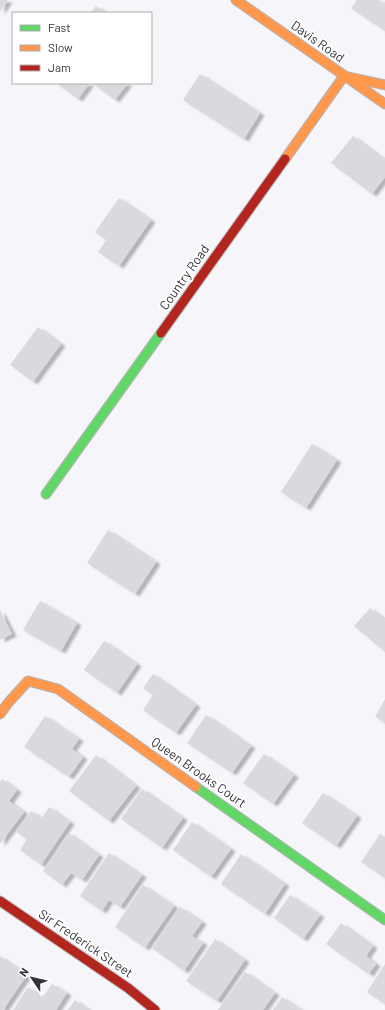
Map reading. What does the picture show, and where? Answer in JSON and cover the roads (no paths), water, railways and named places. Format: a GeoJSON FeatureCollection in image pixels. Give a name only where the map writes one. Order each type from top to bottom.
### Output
{"type":"FeatureCollection","features":[{"type":"Feature","properties":{"kind":"street","name":"Davis Road"},"geometry":{"type":"LineString","coordinates":[[236,0],[385,104]]}},
{"type":"Feature","properties":{"kind":"street"},"geometry":{"type":"LineString","coordinates":[[344,76],[385,85]]}},
{"type":"Feature","properties":{"kind":"street","name":"Country Road"},"geometry":{"type":"LineString","coordinates":[[46,494],[344,76]]}},
{"type":"Feature","properties":{"kind":"street","name":"Queen Brooks Court"},"geometry":{"type":"LineString","coordinates":[[0,714],[28,681],[58,689],[385,920]]}},
{"type":"Feature","properties":{"kind":"street","name":"Sir Frederick Street"},"geometry":{"type":"LineString","coordinates":[[0,901],[128,988],[155,1010]]}}]}
